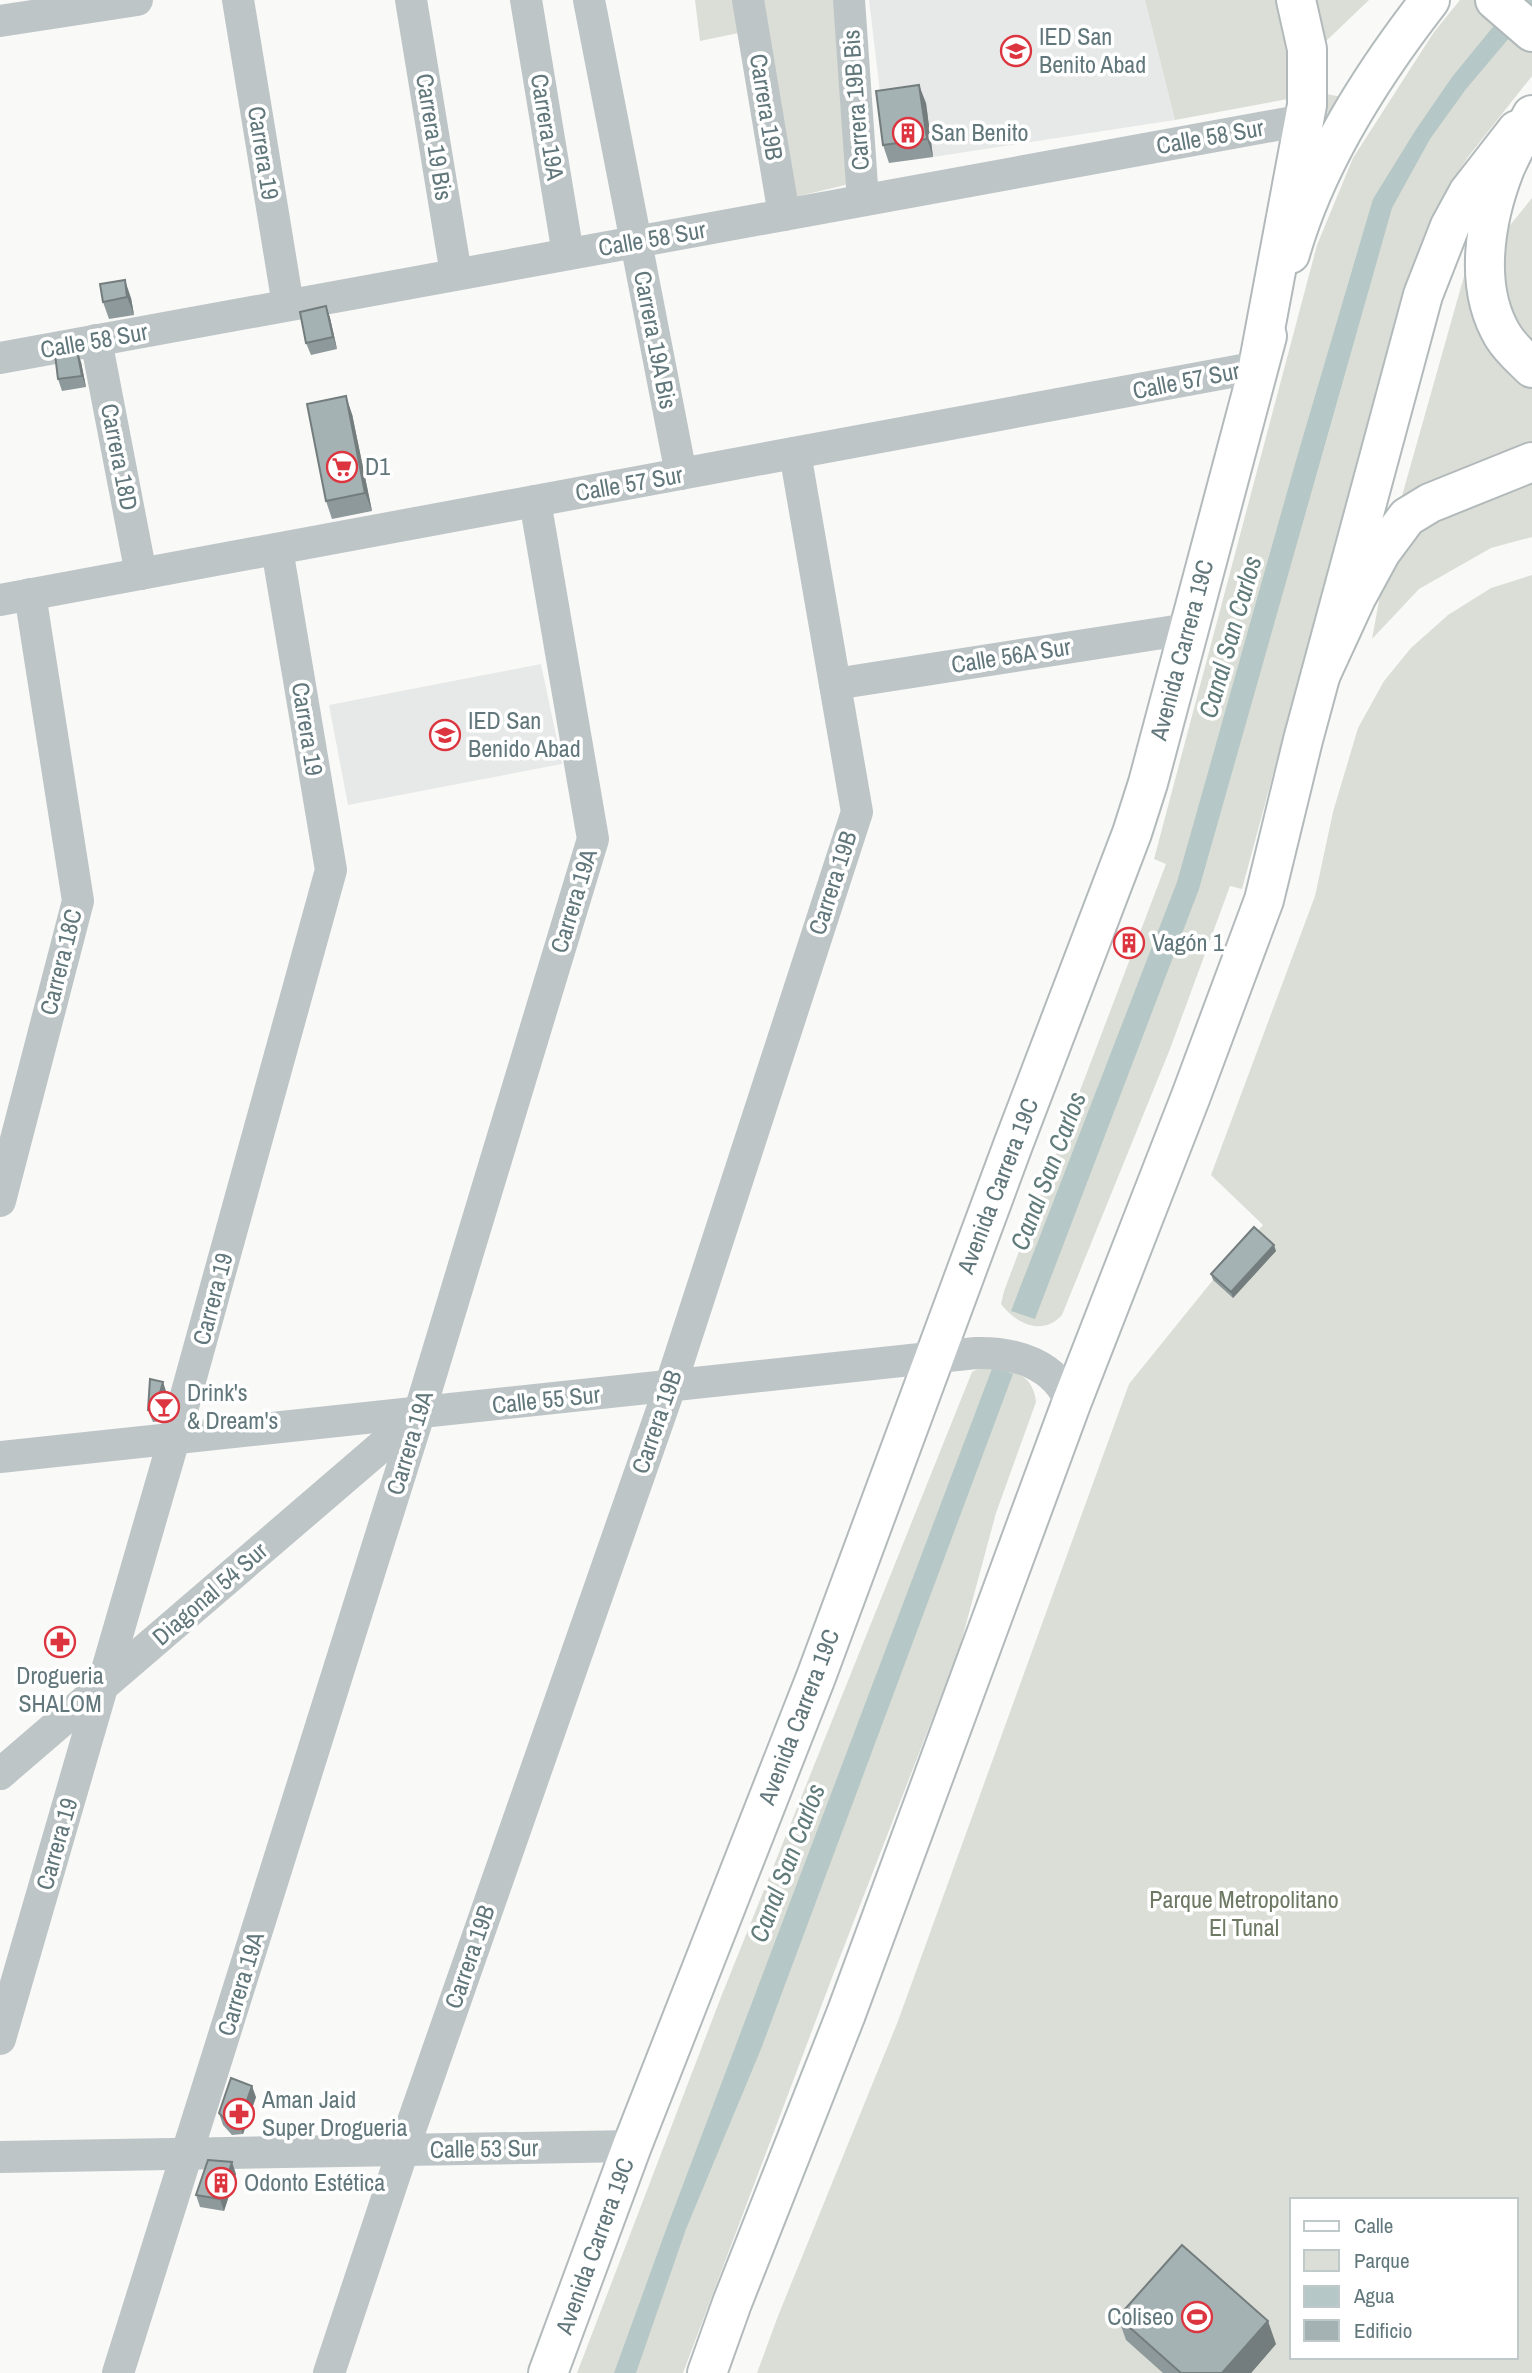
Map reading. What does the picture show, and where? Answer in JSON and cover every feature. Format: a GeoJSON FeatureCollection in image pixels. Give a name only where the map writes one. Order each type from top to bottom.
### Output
{"type":"FeatureCollection","features":[{"type":"Feature","properties":{"kind":"main road"},"geometry":{"type":"LineString","coordinates":[[1258,367],[1309,83],[1304,28],[1296,0]]}},
{"type":"Feature","properties":{"kind":"main road","name":"Avenida Carrera 19C"},"geometry":{"type":"LineString","coordinates":[[548,2373],[632,2146],[816,1677],[1132,833],[1148,783],[1293,244],[1321,175],[1357,105],[1430,0]]}},
{"type":"Feature","properties":{"kind":"main road"},"geometry":{"type":"LineString","coordinates":[[1495,0],[1532,32]]}},
{"type":"Feature","properties":{"kind":"main road"},"geometry":{"type":"LineString","coordinates":[[1532,113],[1497,191],[1485,253],[1486,285],[1495,321],[1509,345],[1532,369]]}},
{"type":"Feature","properties":{"kind":"main road"},"geometry":{"type":"LineString","coordinates":[[707,2373],[846,2014],[1071,1404],[1264,900],[1321,674],[1423,295],[1450,226],[1468,193],[1532,113]]}},
{"type":"Feature","properties":{"kind":"main road"},"geometry":{"type":"LineString","coordinates":[[1321,674],[1356,598],[1381,552],[1407,517],[1430,503],[1532,463]]}},
{"type":"Feature","properties":{"kind":"street"},"geometry":{"type":"LineString","coordinates":[[0,21],[71,5],[137,0]]}},
{"type":"Feature","properties":{"kind":"street","name":"Carrera 19"},"geometry":{"type":"LineString","coordinates":[[238,0],[288,305]]}},
{"type":"Feature","properties":{"kind":"street","name":"Carrera 19 Bis"},"geometry":{"type":"LineString","coordinates":[[411,0],[456,275]]}},
{"type":"Feature","properties":{"kind":"street","name":"Carrera 19A"},"geometry":{"type":"LineString","coordinates":[[526,0],[568,254]]}},
{"type":"Feature","properties":{"kind":"street","name":"Carrera 19A Bis"},"geometry":{"type":"LineString","coordinates":[[589,0],[681,474]]}},
{"type":"Feature","properties":{"kind":"street","name":"Carrera 19B"},"geometry":{"type":"LineString","coordinates":[[748,0],[783,215]]}},
{"type":"Feature","properties":{"kind":"street","name":"Carrera 19B Bis"},"geometry":{"type":"LineString","coordinates":[[849,0],[863,200]]}},
{"type":"Feature","properties":{"kind":"street","name":"Calle 58 Sur"},"geometry":{"type":"LineString","coordinates":[[0,356],[1304,120]]}},
{"type":"Feature","properties":{"kind":"street","name":"Carrera 18D"},"geometry":{"type":"LineString","coordinates":[[96,340],[141,573]]}},
{"type":"Feature","properties":{"kind":"street","name":"Calle 57 Sur"},"geometry":{"type":"LineString","coordinates":[[15,597],[1258,367]]}},
{"type":"Feature","properties":{"kind":"street","name":"Carrera 19B"},"geometry":{"type":"LineString","coordinates":[[329,2373],[403,2150],[670,1387],[857,811],[795,453]]}},
{"type":"Feature","properties":{"kind":"street","name":"Carrera 19A"},"geometry":{"type":"LineString","coordinates":[[118,2373],[419,1414],[593,839],[535,501]]}},
{"type":"Feature","properties":{"kind":"street","name":"Carrera 19"},"geometry":{"type":"LineString","coordinates":[[0,2039],[174,1439],[331,870],[277,549]]}},
{"type":"Feature","properties":{"kind":"street","name":"Carrera 18C"},"geometry":{"type":"LineString","coordinates":[[0,1201],[78,901],[15,597]]}},
{"type":"Feature","properties":{"kind":"street","name":"Calle 56A Sur"},"geometry":{"type":"LineString","coordinates":[[835,684],[1188,629]]}},
{"type":"Feature","properties":{"kind":"street","name":"Calle 55 Sur"},"geometry":{"type":"LineString","coordinates":[[0,1457],[990,1353],[1016,1357],[1043,1368],[1054,1377],[1071,1404]]}},
{"type":"Feature","properties":{"kind":"street","name":"Diagonal 54 Sur"},"geometry":{"type":"LineString","coordinates":[[0,1774],[419,1414]]}},
{"type":"Feature","properties":{"kind":"street","name":"Calle 53 Sur"},"geometry":{"type":"LineString","coordinates":[[0,2157],[632,2146]]}},
{"type":"Feature","properties":{"kind":"shaded area","name":"IED San Benito Abad"},"geometry":{"type":"Polygon","coordinates":[[[869,0],[1145,0],[1175,120],[933,157],[926,103],[882,109],[869,0]]]}},
{"type":"Feature","properties":{"kind":"shaded area","name":"IED San Benido Abad"},"geometry":{"type":"Polygon","coordinates":[[[541,664],[562,764],[348,805],[329,705],[541,664]]]}},
{"type":"Feature","properties":{"kind":"green space"},"geometry":{"type":"Polygon","coordinates":[[[695,0],[839,0],[849,184],[787,199],[758,29],[700,41],[695,0]]]}},
{"type":"Feature","properties":{"kind":"green space"},"geometry":{"type":"Polygon","coordinates":[[[1145,0],[1286,0],[1293,98],[1175,120],[1145,0]]]}},
{"type":"Feature","properties":{"kind":"green space"},"geometry":{"type":"Polygon","coordinates":[[[1313,0],[1369,0],[1324,43],[1313,0]]]}},
{"type":"Feature","properties":{"kind":"green space"},"geometry":{"type":"Polygon","coordinates":[[[1460,0],[1532,0],[1532,76],[1468,157],[1446,191],[1429,227],[1396,319],[1242,889],[1230,886],[1170,1049],[1062,1315],[1046,1325],[1030,1325],[1014,1317],[1001,1304],[1004,1291],[1166,864],[1154,859],[1317,245],[1353,158],[1434,32],[1460,0]]]}},
{"type":"Feature","properties":{"kind":"green space"},"geometry":{"type":"Polygon","coordinates":[[[1326,94],[1347,98],[1306,177],[1326,94]]]}},
{"type":"Feature","properties":{"kind":"green space"},"geometry":{"type":"Polygon","coordinates":[[[1532,198],[1532,356],[1506,319],[1494,245],[1532,198]]]}},
{"type":"Feature","properties":{"kind":"green space"},"geometry":{"type":"Polygon","coordinates":[[[1470,255],[1532,384],[1532,448],[1398,510],[1470,255]]]}},
{"type":"Feature","properties":{"kind":"green space"},"geometry":{"type":"Polygon","coordinates":[[[1532,477],[1532,537],[1491,548],[1419,589],[1372,639],[1382,584],[1398,552],[1425,525],[1532,477]]]}},
{"type":"Feature","properties":{"kind":"green space","name":"Parque Metropolitano El Tunal"},"geometry":{"type":"Polygon","coordinates":[[[1532,575],[1532,2373],[757,2373],[898,2021],[1129,1384],[1213,1280],[1263,1225],[1211,1175],[1315,896],[1333,812],[1358,728],[1384,681],[1411,648],[1448,615],[1491,588],[1532,575]]]}},
{"type":"Feature","properties":{"kind":"green space"},"geometry":{"type":"Polygon","coordinates":[[[981,1367],[1018,1374],[1030,1384],[1036,1402],[996,1513],[959,1650],[683,2373],[577,2373],[721,1997],[972,1372],[981,1367]]]}},
{"type":"Feature","properties":{"kind":"water"},"geometry":{"type":"Polygon","coordinates":[[[1515,0],[1532,0],[1532,11],[1466,89],[1430,139],[1392,208],[1199,889],[1035,1319],[1011,1311],[1177,882],[1373,199],[1452,77],[1515,0]]]}},
{"type":"Feature","properties":{"kind":"water"},"geometry":{"type":"Polygon","coordinates":[[[993,1366],[1013,1374],[761,2049],[686,2229],[636,2373],[614,2373],[667,2227],[993,1366]]]}},
{"type":"Feature","properties":{"kind":"building"},"geometry":{"type":"Polygon","coordinates":[[[919,85],[927,139],[883,145],[876,91],[919,85]]]}},
{"type":"Feature","properties":{"kind":"building"},"geometry":{"type":"Polygon","coordinates":[[[125,280],[127,297],[103,302],[100,284],[125,280]]]}},
{"type":"Feature","properties":{"kind":"building"},"geometry":{"type":"Polygon","coordinates":[[[326,306],[333,337],[306,343],[300,312],[326,306]]]}},
{"type":"Feature","properties":{"kind":"building"},"geometry":{"type":"Polygon","coordinates":[[[77,350],[82,376],[58,379],[55,354],[77,350]]]}},
{"type":"Feature","properties":{"kind":"building","name":"D1"},"geometry":{"type":"Polygon","coordinates":[[[346,396],[365,493],[326,501],[307,404],[346,396]]]}},
{"type":"Feature","properties":{"kind":"building"},"geometry":{"type":"Polygon","coordinates":[[[1254,1227],[1274,1245],[1231,1292],[1211,1274],[1254,1227]]]}},
{"type":"Feature","properties":{"kind":"building"},"geometry":{"type":"Polygon","coordinates":[[[150,1379],[163,1382],[155,1410],[148,1410],[150,1379]]]}},
{"type":"Feature","properties":{"kind":"building"},"geometry":{"type":"Polygon","coordinates":[[[231,2078],[252,2086],[239,2123],[228,2123],[219,2113],[231,2078]]]}},
{"type":"Feature","properties":{"kind":"building"},"geometry":{"type":"Polygon","coordinates":[[[208,2160],[232,2162],[220,2199],[196,2195],[208,2160]]]}},
{"type":"Feature","properties":{"kind":"building","name":"Coliseo"},"geometry":{"type":"Polygon","coordinates":[[[1182,2245],[1268,2321],[1222,2373],[1181,2373],[1118,2317],[1182,2245]]]}},
{"type":"Feature","properties":{"kind":"place","name":"IED San Benito Abad"},"geometry":{"type":"Point","coordinates":[1016,51]}},
{"type":"Feature","properties":{"kind":"place","name":"San Benito"},"geometry":{"type":"Point","coordinates":[908,133]}},
{"type":"Feature","properties":{"kind":"place","name":"D1"},"geometry":{"type":"Point","coordinates":[342,467]}},
{"type":"Feature","properties":{"kind":"place","name":"IED San Benido Abad"},"geometry":{"type":"Point","coordinates":[445,735]}},
{"type":"Feature","properties":{"kind":"place","name":"Vagón 1"},"geometry":{"type":"Point","coordinates":[1129,943]}},
{"type":"Feature","properties":{"kind":"place","name":"Drink's & Dream's"},"geometry":{"type":"Point","coordinates":[164,1407]}},
{"type":"Feature","properties":{"kind":"place","name":"Drogueria SHALOM"},"geometry":{"type":"Point","coordinates":[60,1642]}},
{"type":"Feature","properties":{"kind":"place","name":"Aman Jaid Super Drogueria"},"geometry":{"type":"Point","coordinates":[239,2114]}},
{"type":"Feature","properties":{"kind":"place","name":"Odonto Estética"},"geometry":{"type":"Point","coordinates":[221,2183]}},
{"type":"Feature","properties":{"kind":"place","name":"Coliseo"},"geometry":{"type":"Point","coordinates":[1197,2317]}},
{"type":"Feature","properties":{"kind":"water label","name":"Canal San Carlos"},"geometry":{"type":"Point","coordinates":[1230,637]}},
{"type":"Feature","properties":{"kind":"water label","name":"Canal San Carlos"},"geometry":{"type":"Point","coordinates":[1048,1171]}},
{"type":"Feature","properties":{"kind":"water label","name":"Canal San Carlos"},"geometry":{"type":"Point","coordinates":[787,1863]}}]}
